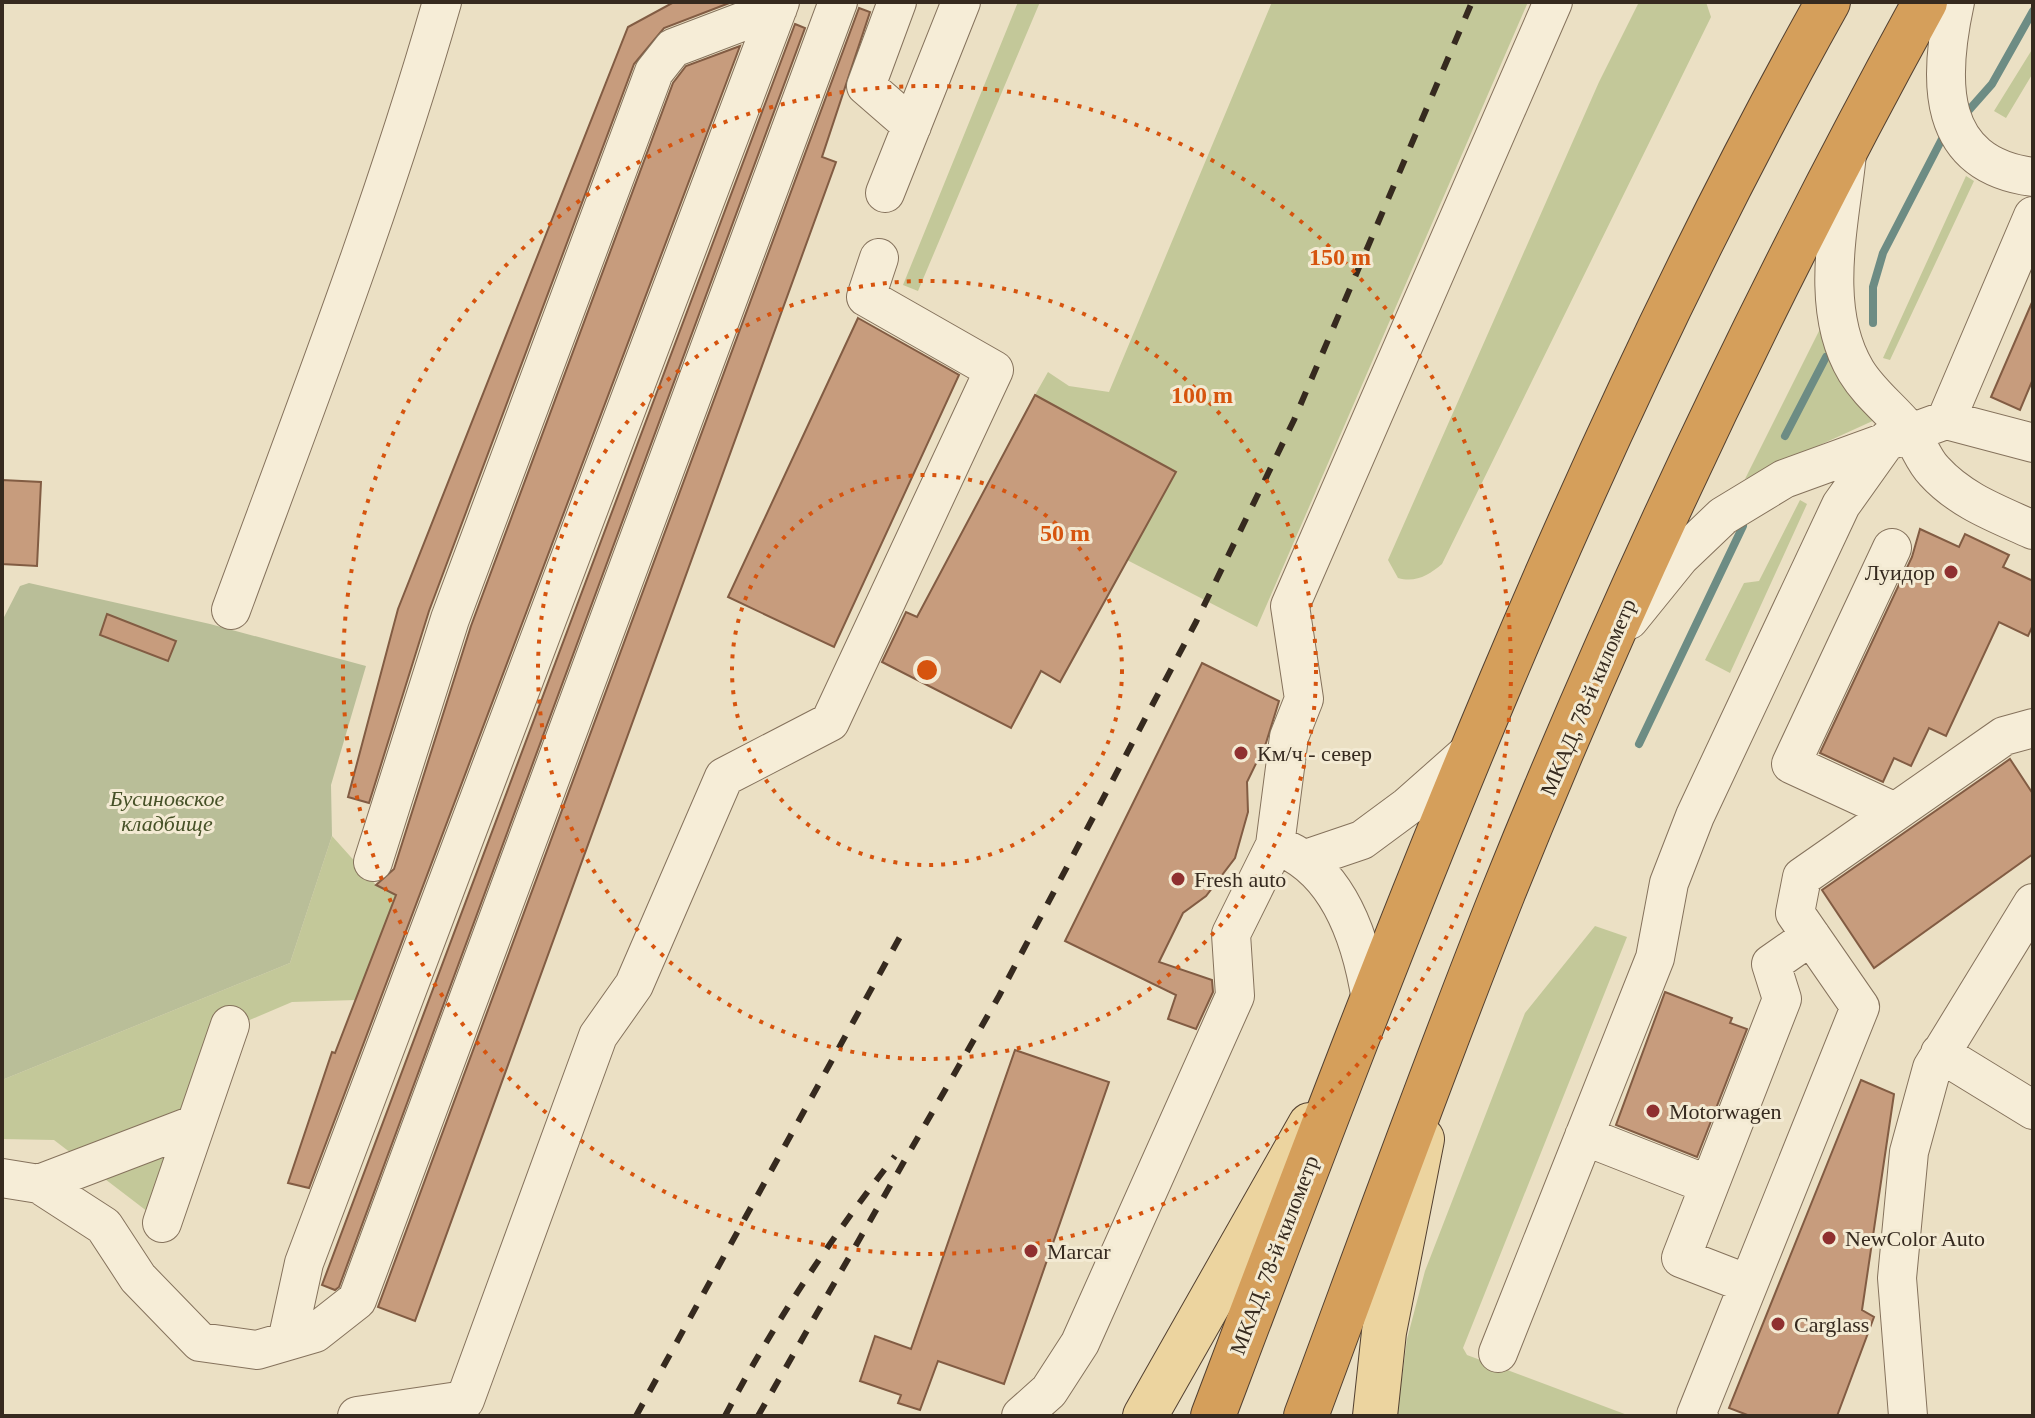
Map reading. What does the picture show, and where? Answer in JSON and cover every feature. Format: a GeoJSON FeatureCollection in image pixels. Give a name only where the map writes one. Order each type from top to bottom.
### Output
{"type":"FeatureCollection","features":[{"type":"Feature","properties":{"kind":"highway","name":"МКАД, 78-й километр"},"geometry":{"type":"LineString","coordinates":[[1306,1416],[1504,891],[1609,644],[1733,373],[1848,142],[1925,2]]}},
{"type":"Feature","properties":{"kind":"highway","name":"МКАД, 78-й километр"},"geometry":{"type":"LineString","coordinates":[[1213,1416],[1350,1053],[1469,752],[1663,315],[1816,11]]}},
{"type":"Feature","properties":{"kind":"main road"},"geometry":{"type":"LineString","coordinates":[[1145,1416],[1350,1053]]}},
{"type":"Feature","properties":{"kind":"main road"},"geometry":{"type":"LineString","coordinates":[[1375,1416],[1384,1332],[1437,1065]]}},
{"type":"Feature","properties":{"kind":"street"},"geometry":{"type":"LineString","coordinates":[[231,610],[322,362],[422,70],[442,2]]}},
{"type":"Feature","properties":{"kind":"street"},"geometry":{"type":"LineString","coordinates":[[20,1181],[104,1226],[138,1278],[200,1342],[257,1350],[315,1333],[357,1300],[838,2]]}},
{"type":"Feature","properties":{"kind":"street"},"geometry":{"type":"LineString","coordinates":[[885,193],[961,2]]}},
{"type":"Feature","properties":{"kind":"street"},"geometry":{"type":"LineString","coordinates":[[1021,1416],[1049,1391],[1080,1343],[1235,996],[1231,934],[1290,852],[1289,737],[1304,699],[1290,606],[1553,2]]}},
{"type":"Feature","properties":{"kind":"street"},"geometry":{"type":"LineString","coordinates":[[1955,2],[1949,30],[1946,102],[1954,131],[1980,160],[2009,174],[2033,177]]}},
{"type":"Feature","properties":{"kind":"street"},"geometry":{"type":"LineString","coordinates":[[887,4],[866,86],[912,126]]}},
{"type":"Feature","properties":{"kind":"street"},"geometry":{"type":"LineString","coordinates":[[287,1341],[304,1263],[779,5]]}},
{"type":"Feature","properties":{"kind":"street"},"geometry":{"type":"LineString","coordinates":[[373,862],[450,619],[654,72],[673,48],[779,5]]}},
{"type":"Feature","properties":{"kind":"street"},"geometry":{"type":"LineString","coordinates":[[1848,142],[1834,286],[1836,313],[1854,369],[1898,434],[1932,470],[1965,499],[2033,530]]}},
{"type":"Feature","properties":{"kind":"street"},"geometry":{"type":"LineString","coordinates":[[1946,420],[2033,216]]}},
{"type":"Feature","properties":{"kind":"street"},"geometry":{"type":"LineString","coordinates":[[357,1416],[465,1400],[598,1036],[634,985],[724,777],[830,722],[994,370],[866,297],[879,258]]}},
{"type":"Feature","properties":{"kind":"street"},"geometry":{"type":"LineString","coordinates":[[1609,644],[1680,557],[1723,516],[1784,479],[1898,434],[1946,420],[2029,430]]}},
{"type":"Feature","properties":{"kind":"street"},"geometry":{"type":"LineString","coordinates":[[1498,1353],[1655,958],[1669,883],[1695,816],[1841,505],[1898,434]]}},
{"type":"Feature","properties":{"kind":"street"},"geometry":{"type":"LineString","coordinates":[[1892,548],[1791,764],[1895,812]]}},
{"type":"Feature","properties":{"kind":"street"},"geometry":{"type":"LineString","coordinates":[[1699,1416],[1696,1415],[1860,1007],[1795,913],[1802,877],[2004,736],[2033,728]]}},
{"type":"Feature","properties":{"kind":"street"},"geometry":{"type":"LineString","coordinates":[[1290,852],[1362,840],[1408,806],[1469,752]]}},
{"type":"Feature","properties":{"kind":"street"},"geometry":{"type":"LineString","coordinates":[[1290,852],[1351,924],[1364,952],[1371,1000]]}},
{"type":"Feature","properties":{"kind":"street"},"geometry":{"type":"LineString","coordinates":[[1908,1416],[1897,1278],[1909,1152],[1932,1068],[2033,903]]}},
{"type":"Feature","properties":{"kind":"street"},"geometry":{"type":"LineString","coordinates":[[1748,1284],[1681,1258],[1782,999],[1771,964],[1811,936]]}},
{"type":"Feature","properties":{"kind":"street"},"geometry":{"type":"LineString","coordinates":[[162,1223],[230,1025]]}},
{"type":"Feature","properties":{"kind":"street"},"geometry":{"type":"LineString","coordinates":[[1940,1053],[2033,1110]]}},
{"type":"Feature","properties":{"kind":"street"},"geometry":{"type":"LineString","coordinates":[[20,1181],[196,1124]]}},
{"type":"Feature","properties":{"kind":"street"},"geometry":{"type":"LineString","coordinates":[[1584,1136],[1709,1185]]}},
{"type":"Feature","properties":{"kind":"green space"},"geometry":{"type":"Polygon","coordinates":[[[1018,2],[1040,2],[918,291],[903,285],[1018,2]]]}},
{"type":"Feature","properties":{"kind":"green space"},"geometry":{"type":"Polygon","coordinates":[[[1272,2],[1528,2],[1257,627],[1127,560],[1175,472],[1035,395],[1048,372],[1069,386],[1109,392],[1272,2]]]}},
{"type":"Feature","properties":{"kind":"green space"},"geometry":{"type":"Polygon","coordinates":[[[1639,2],[1706,2],[1711,17],[1442,564],[1422,577],[1398,578],[1388,560],[1599,82],[1639,2]]]}},
{"type":"Feature","properties":{"kind":"green space"},"geometry":{"type":"Polygon","coordinates":[[[2033,48],[2033,73],[2006,118],[1994,111],[2033,48]]]}},
{"type":"Feature","properties":{"kind":"green space"},"geometry":{"type":"Polygon","coordinates":[[[1966,176],[1974,181],[1890,360],[1883,358],[1966,176]]]}},
{"type":"Feature","properties":{"kind":"green space"},"geometry":{"type":"Polygon","coordinates":[[[1823,323],[1877,419],[1745,479],[1823,323]]]}},
{"type":"Feature","properties":{"kind":"green space"},"geometry":{"type":"Polygon","coordinates":[[[1800,500],[1807,504],[1730,673],[1705,660],[1744,583],[1759,581],[1800,500]]]}},
{"type":"Feature","properties":{"kind":"green space","name":"Бусиновское кладбище"},"geometry":{"type":"Polygon","coordinates":[[[29,583],[210,624],[366,666],[331,785],[332,836],[290,963],[2,1080],[2,621],[20,586],[29,583]]]}},
{"type":"Feature","properties":{"kind":"green space"},"geometry":{"type":"Polygon","coordinates":[[[332,836],[376,885],[396,895],[356,1000],[292,1002],[238,1025],[169,1228],[54,1140],[2,1139],[2,1080],[290,963],[332,836]]]}},
{"type":"Feature","properties":{"kind":"green space"},"geometry":{"type":"Polygon","coordinates":[[[1595,926],[1627,937],[1463,1348],[1467,1355],[1630,1416],[1397,1416],[1407,1339],[1425,1271],[1525,1013],[1595,926]]]}},
{"type":"Feature","properties":{"kind":"building"},"geometry":{"type":"Polygon","coordinates":[[[674,2],[732,2],[664,28],[634,64],[429,611],[369,803],[348,797],[398,609],[628,27],[674,2]]]}},
{"type":"Feature","properties":{"kind":"building"},"geometry":{"type":"Polygon","coordinates":[[[859,8],[870,12],[822,157],[836,162],[415,1321],[378,1307],[859,8]]]}},
{"type":"Feature","properties":{"kind":"building"},"geometry":{"type":"Polygon","coordinates":[[[795,24],[805,28],[339,1287],[335,1290],[322,1285],[795,24]]]}},
{"type":"Feature","properties":{"kind":"building"},"geometry":{"type":"Polygon","coordinates":[[[740,46],[309,1188],[288,1183],[332,1052],[335,1053],[396,895],[376,885],[394,869],[471,626],[673,83],[686,66],[740,46]]]}},
{"type":"Feature","properties":{"kind":"building"},"geometry":{"type":"Polygon","coordinates":[[[2033,300],[2033,379],[2020,410],[1991,397],[2033,300]]]}},
{"type":"Feature","properties":{"kind":"building"},"geometry":{"type":"Polygon","coordinates":[[[858,318],[959,375],[834,647],[728,597],[858,318]]]}},
{"type":"Feature","properties":{"kind":"building"},"geometry":{"type":"Polygon","coordinates":[[[1035,395],[1176,472],[1060,682],[1041,671],[1011,728],[882,662],[906,612],[917,617],[1035,395]]]}},
{"type":"Feature","properties":{"kind":"building"},"geometry":{"type":"Polygon","coordinates":[[[2,480],[41,482],[37,566],[2,564],[2,480]]]}},
{"type":"Feature","properties":{"kind":"building"},"geometry":{"type":"Polygon","coordinates":[[[1920,529],[1959,547],[1965,534],[2009,555],[2003,567],[2033,581],[2033,625],[2028,636],[1999,622],[1946,736],[1929,728],[1911,766],[1894,758],[1883,782],[1820,753],[1912,557],[1920,529]]]}},
{"type":"Feature","properties":{"kind":"building"},"geometry":{"type":"Polygon","coordinates":[[[107,614],[176,641],[168,661],[100,635],[107,614]]]}},
{"type":"Feature","properties":{"kind":"building"},"geometry":{"type":"Polygon","coordinates":[[[1202,663],[1279,701],[1266,743],[1247,782],[1248,812],[1235,858],[1206,896],[1183,913],[1159,962],[1212,980],[1213,992],[1196,1029],[1168,1019],[1176,995],[1065,941],[1202,663]]]}},
{"type":"Feature","properties":{"kind":"building"},"geometry":{"type":"Polygon","coordinates":[[[2010,759],[2033,794],[2033,854],[1874,968],[1822,890],[2010,759]]]}},
{"type":"Feature","properties":{"kind":"building"},"geometry":{"type":"Polygon","coordinates":[[[1665,992],[1732,1018],[1730,1023],[1747,1029],[1697,1157],[1616,1125],[1665,992]]]}},
{"type":"Feature","properties":{"kind":"building"},"geometry":{"type":"Polygon","coordinates":[[[1015,1050],[1109,1082],[1004,1384],[938,1361],[920,1410],[898,1403],[901,1395],[860,1381],[875,1336],[911,1349],[1015,1050]]]}},
{"type":"Feature","properties":{"kind":"building"},"geometry":{"type":"Polygon","coordinates":[[[1861,1080],[1894,1094],[1862,1310],[1874,1317],[1837,1416],[1750,1416],[1729,1408],[1861,1080]]]}},
{"type":"Feature","properties":{"kind":"waterway"},"geometry":{"type":"LineString","coordinates":[[1969,110],[1992,84],[2033,11]]}},
{"type":"Feature","properties":{"kind":"waterway"},"geometry":{"type":"LineString","coordinates":[[1873,323],[1873,287],[1883,253],[1943,137]]}},
{"type":"Feature","properties":{"kind":"waterway"},"geometry":{"type":"LineString","coordinates":[[1785,436],[1826,357]]}},
{"type":"Feature","properties":{"kind":"waterway"},"geometry":{"type":"LineString","coordinates":[[1639,744],[1743,526]]}},
{"type":"Feature","properties":{"kind":"railway"},"geometry":{"type":"LineString","coordinates":[[758,1416],[999,996],[1196,622],[1294,420],[1472,2]]}},
{"type":"Feature","properties":{"kind":"railway"},"geometry":{"type":"LineString","coordinates":[[636,1416],[906,926]]}},
{"type":"Feature","properties":{"kind":"railway"},"geometry":{"type":"LineString","coordinates":[[725,1416],[804,1282],[895,1156]]}},
{"type":"Feature","properties":{"kind":"place","name":"Луидор"},"geometry":{"type":"Point","coordinates":[1951,572]}},
{"type":"Feature","properties":{"kind":"place","name":"Км/ч - север"},"geometry":{"type":"Point","coordinates":[1241,753]}},
{"type":"Feature","properties":{"kind":"place","name":"Fresh auto"},"geometry":{"type":"Point","coordinates":[1178,879]}},
{"type":"Feature","properties":{"kind":"place","name":"Motorwagen"},"geometry":{"type":"Point","coordinates":[1653,1111]}},
{"type":"Feature","properties":{"kind":"place","name":"NewColor Auto"},"geometry":{"type":"Point","coordinates":[1829,1238]}},
{"type":"Feature","properties":{"kind":"place","name":"Marcar"},"geometry":{"type":"Point","coordinates":[1031,1251]}},
{"type":"Feature","properties":{"kind":"place","name":"Carglass"},"geometry":{"type":"Point","coordinates":[1778,1324]}}]}
